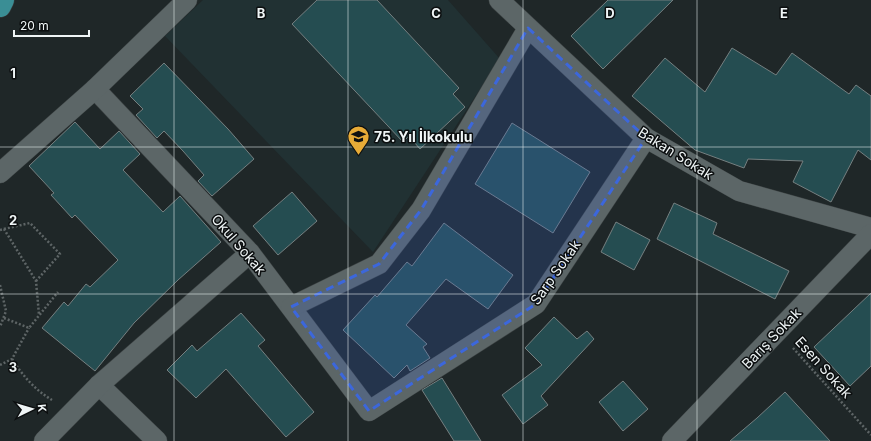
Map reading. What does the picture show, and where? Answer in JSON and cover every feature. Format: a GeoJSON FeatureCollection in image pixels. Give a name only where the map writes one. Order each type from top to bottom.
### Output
{"type":"FeatureCollection","features":[{"type":"Feature","properties":{"kind":"main road"},"geometry":{"type":"LineString","coordinates":[[0,6],[3,0]]}},
{"type":"Feature","properties":{"kind":"street"},"geometry":{"type":"LineString","coordinates":[[0,173],[95,89],[187,0]]}},
{"type":"Feature","properties":{"kind":"street","name":"Bakan Sokak"},"geometry":{"type":"LineString","coordinates":[[499,0],[646,138],[738,191],[871,228]]}},
{"type":"Feature","properties":{"kind":"street"},"geometry":{"type":"LineString","coordinates":[[291,307],[379,264],[421,210],[528,28]]}},
{"type":"Feature","properties":{"kind":"street","name":"Okul Sokak"},"geometry":{"type":"LineString","coordinates":[[95,89],[250,253],[369,410]]}},
{"type":"Feature","properties":{"kind":"street","name":"Sarp Sokak"},"geometry":{"type":"LineString","coordinates":[[369,410],[536,304],[646,138]]}},
{"type":"Feature","properties":{"kind":"street","name":"Barış Sokak"},"geometry":{"type":"LineString","coordinates":[[672,441],[871,234]]}},
{"type":"Feature","properties":{"kind":"street"},"geometry":{"type":"LineString","coordinates":[[44,441],[99,385],[250,253]]}},
{"type":"Feature","properties":{"kind":"street"},"geometry":{"type":"LineString","coordinates":[[99,385],[157,441]]}},
{"type":"Feature","properties":{"kind":"path"},"geometry":{"type":"LineString","coordinates":[[0,230],[30,223],[60,254],[36,281]]}},
{"type":"Feature","properties":{"kind":"path"},"geometry":{"type":"LineString","coordinates":[[4,229],[36,281],[39,315]]}},
{"type":"Feature","properties":{"kind":"path"},"geometry":{"type":"LineString","coordinates":[[0,285],[6,311],[0,326]]}},
{"type":"Feature","properties":{"kind":"path"},"geometry":{"type":"LineString","coordinates":[[0,365],[12,359],[29,328],[58,292]]}},
{"type":"Feature","properties":{"kind":"path"},"geometry":{"type":"LineString","coordinates":[[4,318],[29,328]]}},
{"type":"Feature","properties":{"kind":"path","name":"Esen Sokak"},"geometry":{"type":"LineString","coordinates":[[778,331],[871,435]]}},
{"type":"Feature","properties":{"kind":"path"},"geometry":{"type":"LineString","coordinates":[[12,359],[40,393],[73,412]]}},
{"type":"Feature","properties":{"kind":"highlighted area"},"geometry":{"type":"Polygon","coordinates":[[[528,28],[646,138],[536,304],[369,411],[291,307],[379,264],[421,210],[528,28]]]}},
{"type":"Feature","properties":{"kind":"shaded area","name":"75. Yıl İlkokulu"},"geometry":{"type":"Polygon","coordinates":[[[203,0],[448,0],[500,59],[373,252],[165,36],[203,0]]]}},
{"type":"Feature","properties":{"kind":"building","name":"75. Yıl İlkokulu"},"geometry":{"type":"Polygon","coordinates":[[[317,0],[377,0],[459,88],[453,94],[465,107],[420,149],[409,136],[403,142],[292,24],[317,0]]]}},
{"type":"Feature","properties":{"kind":"building"},"geometry":{"type":"Polygon","coordinates":[[[608,0],[673,0],[603,69],[571,36],[608,0]]]}},
{"type":"Feature","properties":{"kind":"building"},"geometry":{"type":"Polygon","coordinates":[[[732,48],[776,75],[792,53],[849,94],[856,85],[871,96],[871,160],[858,150],[831,202],[793,182],[803,161],[748,159],[744,168],[695,150],[632,96],[665,58],[705,92],[732,48]]]}},
{"type":"Feature","properties":{"kind":"building"},"geometry":{"type":"Polygon","coordinates":[[[164,63],[228,129],[254,159],[212,196],[198,181],[204,175],[183,151],[164,131],[157,138],[136,115],[143,109],[130,96],[164,63]]]}},
{"type":"Feature","properties":{"kind":"building"},"geometry":{"type":"Polygon","coordinates":[[[75,122],[100,149],[119,131],[140,154],[123,170],[163,212],[180,196],[221,242],[178,280],[134,323],[95,371],[42,328],[64,302],[68,306],[86,284],[90,287],[118,260],[75,215],[72,218],[51,195],[54,193],[29,166],[75,122]]]}},
{"type":"Feature","properties":{"kind":"building"},"geometry":{"type":"Polygon","coordinates":[[[512,123],[590,172],[553,233],[475,184],[512,123]]]}},
{"type":"Feature","properties":{"kind":"building"},"geometry":{"type":"Polygon","coordinates":[[[292,192],[317,221],[278,255],[253,226],[292,192]]]}},
{"type":"Feature","properties":{"kind":"building"},"geometry":{"type":"Polygon","coordinates":[[[674,203],[717,223],[713,234],[789,271],[775,299],[657,239],[674,203]]]}},
{"type":"Feature","properties":{"kind":"building"},"geometry":{"type":"Polygon","coordinates":[[[616,222],[650,240],[634,270],[601,252],[616,222]]]}},
{"type":"Feature","properties":{"kind":"building"},"geometry":{"type":"Polygon","coordinates":[[[444,223],[513,275],[488,309],[446,279],[406,325],[427,344],[423,347],[430,358],[410,371],[407,365],[394,378],[343,330],[375,295],[377,297],[407,262],[412,266],[444,223]]]}},
{"type":"Feature","properties":{"kind":"building"},"geometry":{"type":"Polygon","coordinates":[[[871,293],[871,366],[850,386],[814,347],[871,293]]]}},
{"type":"Feature","properties":{"kind":"building"},"geometry":{"type":"Polygon","coordinates":[[[241,313],[265,340],[258,346],[314,412],[286,437],[226,369],[196,398],[167,370],[192,345],[197,351],[241,313]]]}},
{"type":"Feature","properties":{"kind":"building"},"geometry":{"type":"Polygon","coordinates":[[[554,317],[577,339],[587,331],[594,339],[541,396],[548,405],[523,424],[502,395],[542,365],[525,348],[554,317]]]}},
{"type":"Feature","properties":{"kind":"building"},"geometry":{"type":"Polygon","coordinates":[[[442,378],[481,441],[454,441],[422,390],[442,378]]]}},
{"type":"Feature","properties":{"kind":"building"},"geometry":{"type":"Polygon","coordinates":[[[623,381],[648,409],[623,431],[599,402],[623,381]]]}},
{"type":"Feature","properties":{"kind":"building"},"geometry":{"type":"Polygon","coordinates":[[[785,392],[830,441],[730,441],[757,418],[785,392]]]}},
{"type":"Feature","properties":{"kind":"place","name":"75. Yıl İlkokulu"},"geometry":{"type":"Point","coordinates":[358,156]}}]}
